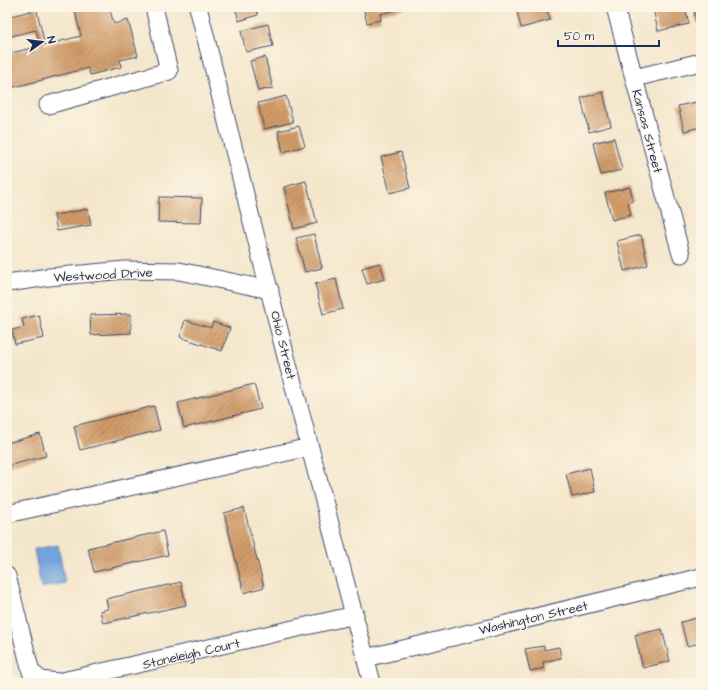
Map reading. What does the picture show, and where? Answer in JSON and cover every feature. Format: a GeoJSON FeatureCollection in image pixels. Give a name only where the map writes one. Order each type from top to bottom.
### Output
{"type":"FeatureCollection","features":[{"type":"Feature","properties":{"kind":"street"},"geometry":{"type":"LineString","coordinates":[[48,105],[169,72],[154,7]]}},
{"type":"Feature","properties":{"kind":"street","name":"Ohio Street"},"geometry":{"type":"LineString","coordinates":[[198,7],[310,448],[372,683]]}},
{"type":"Feature","properties":{"kind":"street","name":"Kansas Street"},"geometry":{"type":"LineString","coordinates":[[614,7],[681,254]]}},
{"type":"Feature","properties":{"kind":"street"},"geometry":{"type":"LineString","coordinates":[[634,78],[701,62]]}},
{"type":"Feature","properties":{"kind":"street","name":"Westwood Drive"},"geometry":{"type":"LineString","coordinates":[[7,283],[49,277],[125,270],[179,271],[270,290]]}},
{"type":"Feature","properties":{"kind":"street"},"geometry":{"type":"LineString","coordinates":[[7,514],[310,448]]}},
{"type":"Feature","properties":{"kind":"street","name":"Stoneleigh Court"},"geometry":{"type":"LineString","coordinates":[[7,576],[31,672],[42,680],[58,682],[355,615]]}},
{"type":"Feature","properties":{"kind":"street","name":"Washington Street"},"geometry":{"type":"LineString","coordinates":[[366,658],[701,578]]}},
{"type":"Feature","properties":{"kind":"water"},"geometry":{"type":"Polygon","coordinates":[[[58,545],[65,583],[41,588],[34,549],[58,545]]]}},
{"type":"Feature","properties":{"kind":"building"},"geometry":{"type":"Polygon","coordinates":[[[30,7],[36,7],[45,45],[81,36],[74,7],[109,7],[114,24],[128,20],[138,56],[120,60],[121,67],[90,75],[88,68],[7,89],[7,54],[40,46],[36,30],[7,37],[7,17],[31,11],[30,7]]]}},
{"type":"Feature","properties":{"kind":"building"},"geometry":{"type":"Polygon","coordinates":[[[235,7],[256,7],[258,15],[239,21],[235,7]]]}},
{"type":"Feature","properties":{"kind":"building"},"geometry":{"type":"Polygon","coordinates":[[[363,7],[405,8],[380,14],[381,20],[367,23],[363,7]]]}},
{"type":"Feature","properties":{"kind":"building"},"geometry":{"type":"Polygon","coordinates":[[[516,7],[534,7],[535,10],[546,7],[550,20],[521,28],[516,7]]]}},
{"type":"Feature","properties":{"kind":"building"},"geometry":{"type":"Polygon","coordinates":[[[685,7],[689,24],[658,31],[653,8],[685,7]]]}},
{"type":"Feature","properties":{"kind":"building"},"geometry":{"type":"Polygon","coordinates":[[[693,7],[701,7],[701,22],[697,23],[693,7]]]}},
{"type":"Feature","properties":{"kind":"building"},"geometry":{"type":"Polygon","coordinates":[[[268,24],[273,46],[246,52],[241,31],[268,24]]]}},
{"type":"Feature","properties":{"kind":"building"},"geometry":{"type":"Polygon","coordinates":[[[265,57],[273,88],[258,91],[250,61],[265,57]]]}},
{"type":"Feature","properties":{"kind":"building"},"geometry":{"type":"Polygon","coordinates":[[[603,92],[611,126],[589,132],[581,98],[603,92]]]}},
{"type":"Feature","properties":{"kind":"building"},"geometry":{"type":"Polygon","coordinates":[[[286,96],[293,122],[264,129],[258,103],[286,96]]]}},
{"type":"Feature","properties":{"kind":"building"},"geometry":{"type":"Polygon","coordinates":[[[701,101],[701,127],[684,131],[678,106],[701,101]]]}},
{"type":"Feature","properties":{"kind":"building"},"geometry":{"type":"Polygon","coordinates":[[[299,126],[305,146],[283,152],[278,131],[299,126]]]}},
{"type":"Feature","properties":{"kind":"building"},"geometry":{"type":"Polygon","coordinates":[[[614,138],[622,170],[601,175],[593,143],[614,138]]]}},
{"type":"Feature","properties":{"kind":"building"},"geometry":{"type":"Polygon","coordinates":[[[401,152],[410,188],[390,193],[381,157],[401,152]]]}},
{"type":"Feature","properties":{"kind":"building"},"geometry":{"type":"Polygon","coordinates":[[[306,181],[317,223],[294,229],[284,187],[306,181]]]}},
{"type":"Feature","properties":{"kind":"building"},"geometry":{"type":"Polygon","coordinates":[[[630,187],[633,201],[628,203],[631,215],[612,220],[605,193],[630,187]]]}},
{"type":"Feature","properties":{"kind":"building"},"geometry":{"type":"Polygon","coordinates":[[[159,197],[202,198],[201,223],[158,222],[159,197]]]}},
{"type":"Feature","properties":{"kind":"building"},"geometry":{"type":"Polygon","coordinates":[[[88,209],[91,225],[57,231],[54,215],[88,209]]]}},
{"type":"Feature","properties":{"kind":"building"},"geometry":{"type":"Polygon","coordinates":[[[314,234],[322,268],[305,272],[296,238],[314,234]]]}},
{"type":"Feature","properties":{"kind":"building"},"geometry":{"type":"Polygon","coordinates":[[[641,235],[648,265],[624,271],[617,241],[641,235]]]}},
{"type":"Feature","properties":{"kind":"building"},"geometry":{"type":"Polygon","coordinates":[[[380,263],[385,279],[367,284],[362,268],[380,263]]]}},
{"type":"Feature","properties":{"kind":"building"},"geometry":{"type":"Polygon","coordinates":[[[336,279],[343,309],[323,314],[315,284],[336,279]]]}},
{"type":"Feature","properties":{"kind":"building"},"geometry":{"type":"Polygon","coordinates":[[[131,314],[131,333],[91,335],[90,315],[131,314]]]}},
{"type":"Feature","properties":{"kind":"building"},"geometry":{"type":"Polygon","coordinates":[[[39,315],[44,338],[15,344],[12,330],[24,327],[22,319],[39,315]]]}},
{"type":"Feature","properties":{"kind":"building"},"geometry":{"type":"Polygon","coordinates":[[[185,320],[211,328],[213,322],[230,328],[222,351],[180,337],[185,320]]]}},
{"type":"Feature","properties":{"kind":"building"},"geometry":{"type":"Polygon","coordinates":[[[254,384],[261,409],[184,428],[178,403],[254,384]]]}},
{"type":"Feature","properties":{"kind":"building"},"geometry":{"type":"Polygon","coordinates":[[[154,406],[160,430],[80,450],[74,426],[154,406]]]}},
{"type":"Feature","properties":{"kind":"building"},"geometry":{"type":"Polygon","coordinates":[[[40,434],[46,456],[7,466],[7,443],[40,434]]]}},
{"type":"Feature","properties":{"kind":"building"},"geometry":{"type":"Polygon","coordinates":[[[590,468],[595,492],[572,497],[566,474],[590,468]]]}},
{"type":"Feature","properties":{"kind":"building"},"geometry":{"type":"Polygon","coordinates":[[[244,508],[264,587],[244,593],[224,513],[244,508]]]}},
{"type":"Feature","properties":{"kind":"building"},"geometry":{"type":"Polygon","coordinates":[[[163,531],[168,555],[94,572],[88,548],[163,531]]]}},
{"type":"Feature","properties":{"kind":"building"},"geometry":{"type":"Polygon","coordinates":[[[181,582],[186,605],[103,623],[100,611],[108,609],[106,599],[181,582]]]}},
{"type":"Feature","properties":{"kind":"building"},"geometry":{"type":"Polygon","coordinates":[[[701,617],[701,643],[687,646],[681,622],[701,617]]]}},
{"type":"Feature","properties":{"kind":"building"},"geometry":{"type":"Polygon","coordinates":[[[662,629],[670,661],[643,668],[635,635],[662,629]]]}},
{"type":"Feature","properties":{"kind":"building"},"geometry":{"type":"Polygon","coordinates":[[[544,646],[544,650],[559,647],[561,658],[543,662],[544,668],[530,671],[525,649],[544,646]]]}},
{"type":"Feature","properties":{"kind":"building"},"geometry":{"type":"Polygon","coordinates":[[[250,680],[250,683],[240,683],[240,682],[250,680]]]}}]}
